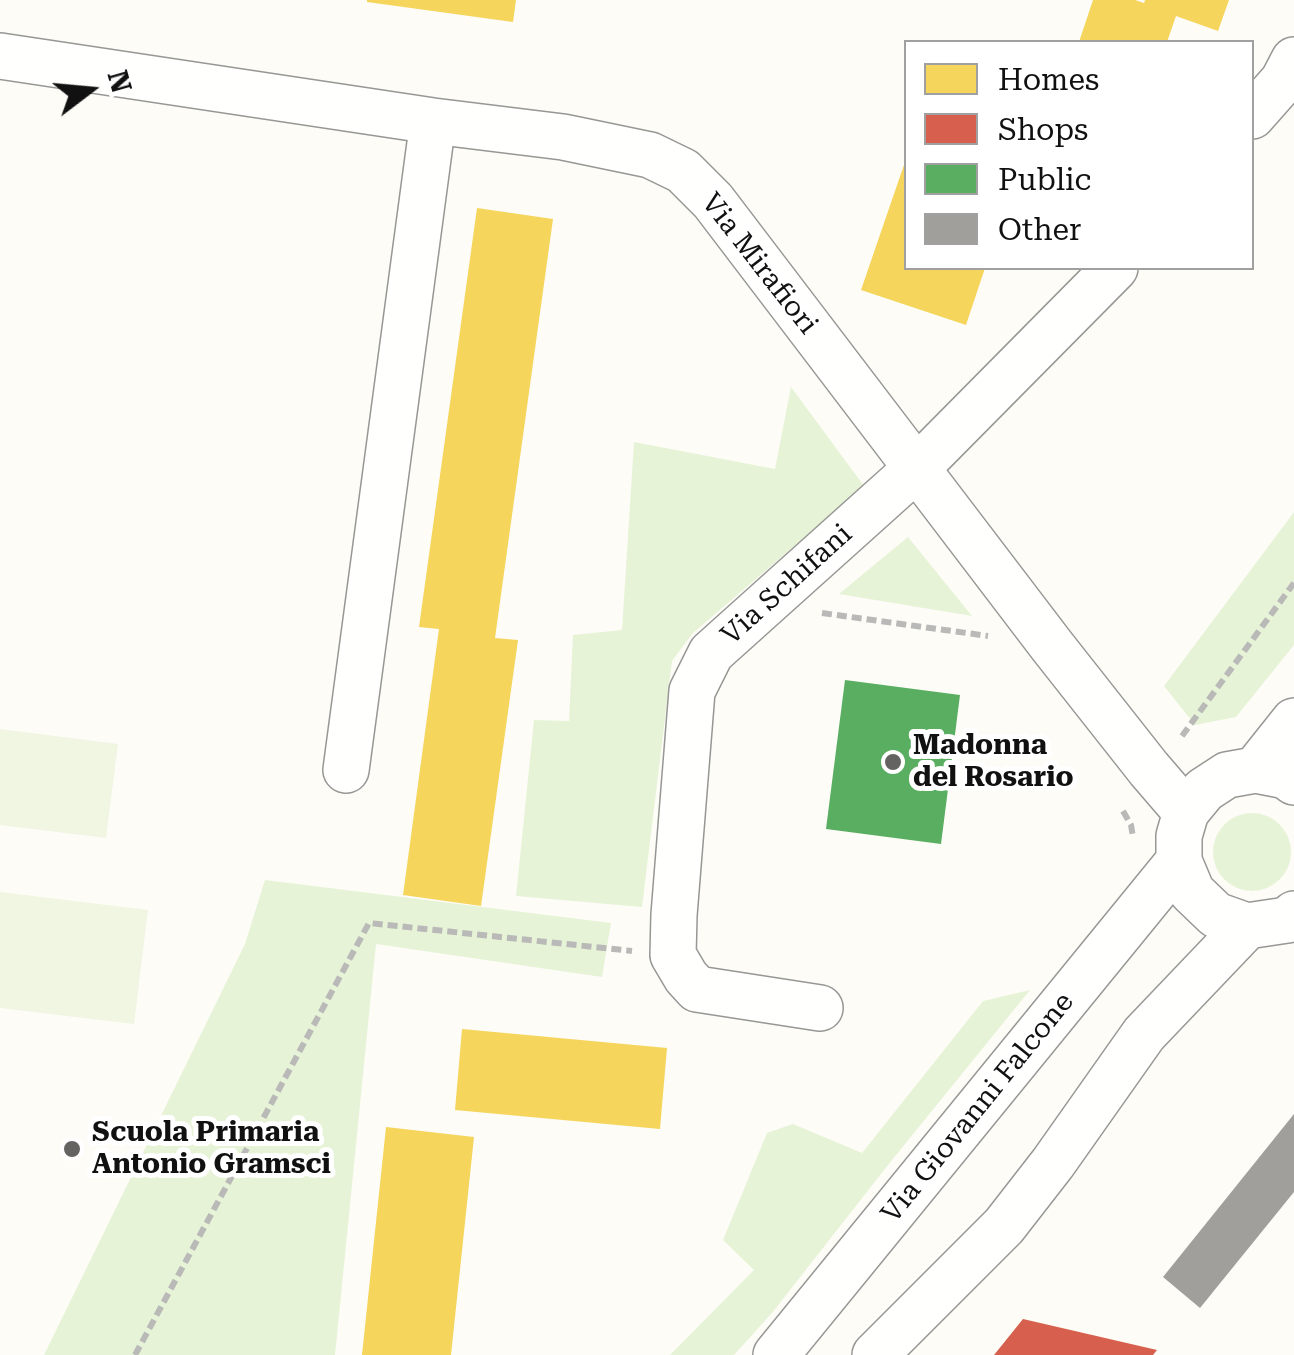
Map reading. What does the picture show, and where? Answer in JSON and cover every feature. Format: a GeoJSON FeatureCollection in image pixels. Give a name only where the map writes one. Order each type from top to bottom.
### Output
{"type":"FeatureCollection","features":[{"type":"Feature","properties":{"kind":"street","name":"Via Mirafiori"},"geometry":{"type":"LineString","coordinates":[[0,56],[562,137],[650,155],[683,171],[713,201],[1052,646],[1186,812]]}},
{"type":"Feature","properties":{"kind":"street"},"geometry":{"type":"LineString","coordinates":[[1254,114],[1283,81],[1294,60]]}},
{"type":"Feature","properties":{"kind":"street"},"geometry":{"type":"LineString","coordinates":[[346,770],[433,120]]}},
{"type":"Feature","properties":{"kind":"street","name":"Via Schifani"},"geometry":{"type":"LineString","coordinates":[[673,956],[692,691],[710,653],[917,468],[1114,270]]}},
{"type":"Feature","properties":{"kind":"street"},"geometry":{"type":"LineString","coordinates":[[1294,721],[1274,776],[1228,776],[1204,790],[1186,812],[1179,836],[1179,861],[1192,892],[1216,915],[1247,926],[1287,920],[1294,914]]}},
{"type":"Feature","properties":{"kind":"street","name":"Via Giovanni Falcone"},"geometry":{"type":"LineString","coordinates":[[776,1355],[1179,861]]}},
{"type":"Feature","properties":{"kind":"street"},"geometry":{"type":"LineString","coordinates":[[876,1355],[1004,1226],[1054,1163],[1144,1034],[1247,926]]}},
{"type":"Feature","properties":{"kind":"street"},"geometry":{"type":"LineString","coordinates":[[673,956],[697,989],[820,1008]]}},
{"type":"Feature","properties":{"kind":"path"},"geometry":{"type":"LineString","coordinates":[[1182,736],[1294,583]]}},
{"type":"Feature","properties":{"kind":"path"},"geometry":{"type":"LineString","coordinates":[[766,605],[1005,639]]}},
{"type":"Feature","properties":{"kind":"path"},"geometry":{"type":"LineString","coordinates":[[1170,724],[1182,736],[1194,740]]}},
{"type":"Feature","properties":{"kind":"path"},"geometry":{"type":"LineString","coordinates":[[1122,809],[1133,841]]}},
{"type":"Feature","properties":{"kind":"path"},"geometry":{"type":"LineString","coordinates":[[135,1355],[369,923],[673,956]]}},
{"type":"Feature","properties":{"kind":"green space"},"geometry":{"type":"Polygon","coordinates":[[[791,387],[864,486],[693,633],[672,661],[642,907],[516,896],[534,720],[569,721],[573,635],[622,630],[634,442],[775,469],[791,387]]]}},
{"type":"Feature","properties":{"kind":"green space"},"geometry":{"type":"Polygon","coordinates":[[[1294,512],[1294,645],[1236,717],[1195,725],[1164,686],[1294,512]]]}},
{"type":"Feature","properties":{"kind":"green space"},"geometry":{"type":"Polygon","coordinates":[[[908,537],[972,616],[839,594],[908,537]]]}},
{"type":"Feature","properties":{"kind":"green space"},"geometry":{"type":"Polygon","coordinates":[[[0,729],[118,744],[106,838],[0,825],[0,729]]]}},
{"type":"Feature","properties":{"kind":"green space"},"geometry":{"type":"Polygon","coordinates":[[[1244,813],[1260,813],[1285,830],[1291,852],[1285,874],[1274,885],[1260,891],[1244,891],[1219,874],[1213,860],[1213,844],[1230,819],[1244,813]]]}},
{"type":"Feature","properties":{"kind":"green space"},"geometry":{"type":"Polygon","coordinates":[[[265,880],[611,923],[602,977],[376,944],[335,1355],[44,1355],[245,944],[265,880]]]}},
{"type":"Feature","properties":{"kind":"green space"},"geometry":{"type":"Polygon","coordinates":[[[0,892],[148,910],[134,1024],[0,1008],[0,892]]]}},
{"type":"Feature","properties":{"kind":"green space"},"geometry":{"type":"Polygon","coordinates":[[[1030,990],[772,1313],[734,1355],[670,1355],[754,1270],[723,1240],[767,1133],[793,1124],[862,1153],[983,1001],[1030,990]]]}},
{"type":"Feature","properties":{"kind":"building: Homes"},"geometry":{"type":"Polygon","coordinates":[[[367,0],[516,0],[513,22],[367,0]]]}},
{"type":"Feature","properties":{"kind":"building: Homes"},"geometry":{"type":"Polygon","coordinates":[[[1093,0],[1229,0],[1218,31],[1176,16],[1168,40],[1080,40],[1093,0]]]}},
{"type":"Feature","properties":{"kind":"building: Homes"},"geometry":{"type":"Polygon","coordinates":[[[904,165],[904,270],[984,270],[966,325],[861,290],[904,165]]]}},
{"type":"Feature","properties":{"kind":"building: Homes"},"geometry":{"type":"Polygon","coordinates":[[[477,208],[553,219],[495,638],[518,640],[481,906],[403,895],[439,629],[419,627],[477,208]]]}},
{"type":"Feature","properties":{"kind":"building: Homes"},"geometry":{"type":"Polygon","coordinates":[[[462,1029],[667,1048],[660,1129],[455,1110],[462,1029]]]}},
{"type":"Feature","properties":{"kind":"building: Homes"},"geometry":{"type":"Polygon","coordinates":[[[386,1127],[474,1137],[451,1355],[362,1355],[386,1127]]]}},
{"type":"Feature","properties":{"kind":"building: Shops"},"geometry":{"type":"Polygon","coordinates":[[[1023,1319],[1157,1350],[1153,1355],[994,1355],[1023,1319]]]}},
{"type":"Feature","properties":{"kind":"building: Public","name":"Madonna del Rosario"},"geometry":{"type":"Polygon","coordinates":[[[845,680],[960,695],[941,844],[826,829],[845,680]]]}},
{"type":"Feature","properties":{"kind":"building: Other"},"geometry":{"type":"Polygon","coordinates":[[[1294,1114],[1294,1192],[1200,1308],[1163,1277],[1294,1114]]]}},
{"type":"Feature","properties":{"kind":"place","name":"Madonna del Rosario"},"geometry":{"type":"Point","coordinates":[893,762]}},
{"type":"Feature","properties":{"kind":"place","name":"Scuola Primaria Antonio Gramsci"},"geometry":{"type":"Point","coordinates":[72,1149]}}]}
